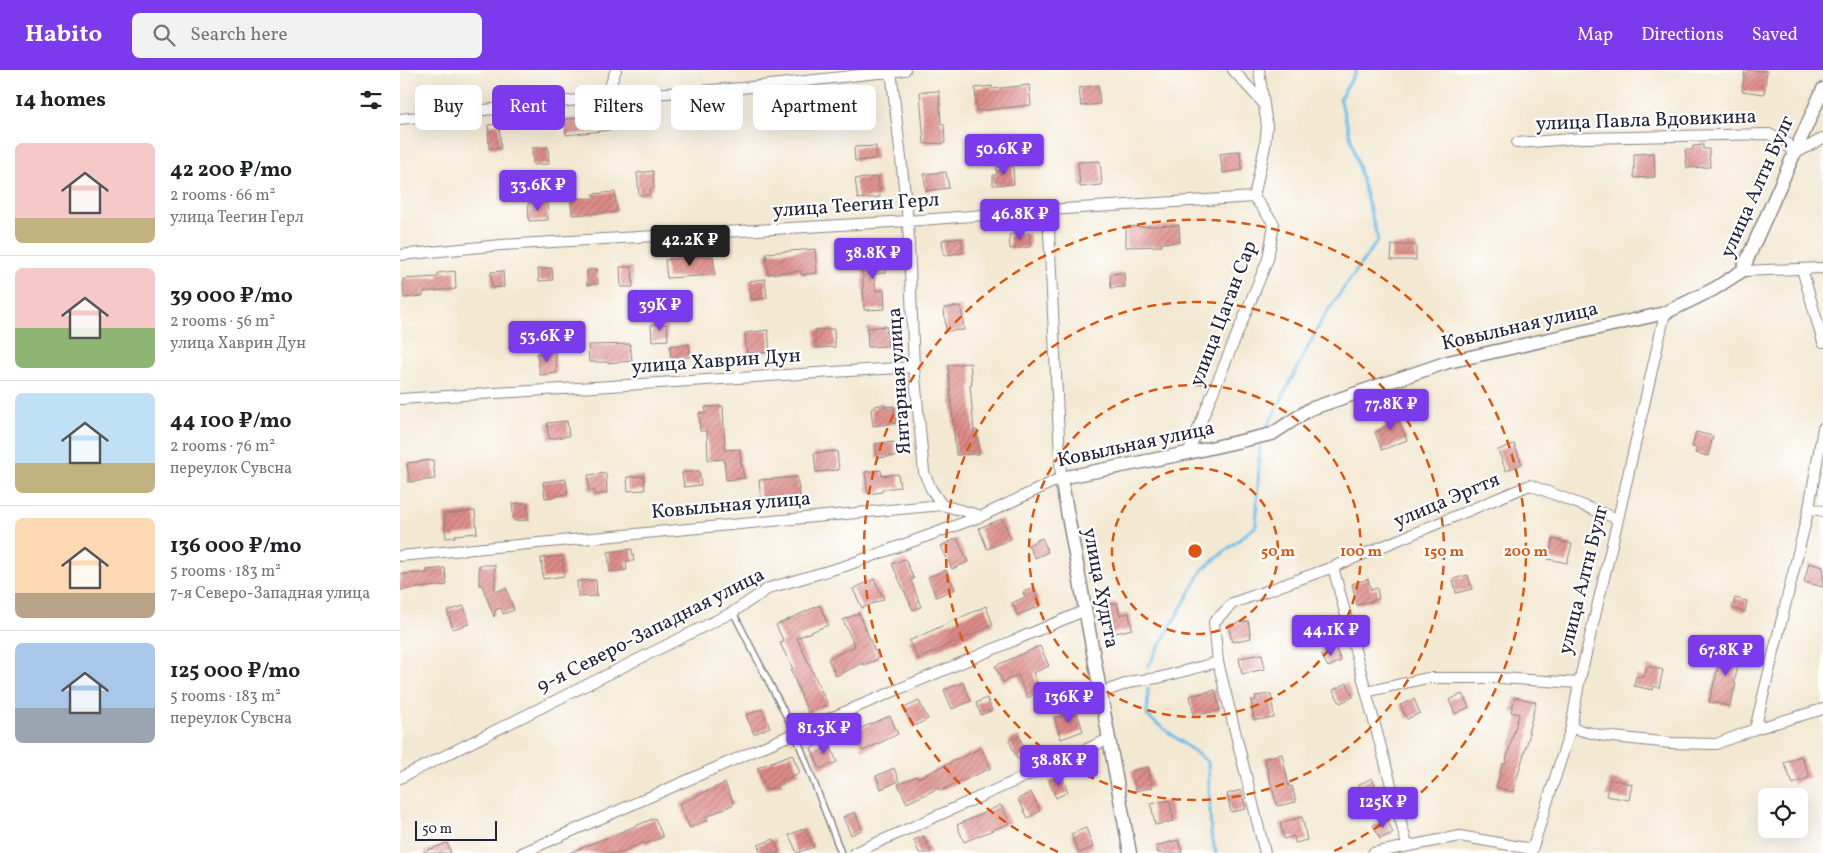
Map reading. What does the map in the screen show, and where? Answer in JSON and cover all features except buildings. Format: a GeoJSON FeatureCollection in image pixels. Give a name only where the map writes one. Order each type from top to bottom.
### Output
{"type":"FeatureCollection","features":[{"type":"Feature","properties":{"kind":"street"},"geometry":{"type":"LineString","coordinates":[[610,85],[616,70]]}},
{"type":"Feature","properties":{"kind":"street"},"geometry":{"type":"LineString","coordinates":[[661,93],[742,88],[905,70]]}},
{"type":"Feature","properties":{"kind":"street"},"geometry":{"type":"LineString","coordinates":[[1233,70],[1263,103]]}},
{"type":"Feature","properties":{"kind":"street"},"geometry":{"type":"LineString","coordinates":[[1254,197],[1265,146],[1267,126],[1259,70]]}},
{"type":"Feature","properties":{"kind":"street","name":"Янтарная улица"},"geometry":{"type":"LineString","coordinates":[[891,71],[908,221],[914,367],[924,472],[931,489],[942,505]]}},
{"type":"Feature","properties":{"kind":"street","name":"улица Алтн Булг"},"geometry":{"type":"LineString","coordinates":[[1714,289],[1742,271],[1823,89]]}},
{"type":"Feature","properties":{"kind":"street"},"geometry":{"type":"LineString","coordinates":[[400,120],[575,101]]}},
{"type":"Feature","properties":{"kind":"street","name":"улица Павла Вдовикина"},"geometry":{"type":"LineString","coordinates":[[1517,143],[1584,138],[1769,134],[1787,143],[1793,155]]}},
{"type":"Feature","properties":{"kind":"street"},"geometry":{"type":"LineString","coordinates":[[1793,155],[1823,138]]}},
{"type":"Feature","properties":{"kind":"street","name":"улица Теегин Герл"},"geometry":{"type":"LineString","coordinates":[[400,255],[501,245],[908,221],[1254,197]]}},
{"type":"Feature","properties":{"kind":"street","name":"улица Цаган Сар"},"geometry":{"type":"LineString","coordinates":[[1188,453],[1268,259],[1274,224],[1254,197]]}},
{"type":"Feature","properties":{"kind":"street"},"geometry":{"type":"LineString","coordinates":[[1048,210],[1061,478]]}},
{"type":"Feature","properties":{"kind":"street"},"geometry":{"type":"LineString","coordinates":[[1742,271],[1823,268]]}},
{"type":"Feature","properties":{"kind":"street"},"geometry":{"type":"LineString","coordinates":[[1802,269],[1823,342]]}},
{"type":"Feature","properties":{"kind":"street","name":"Ковыльная улица"},"geometry":{"type":"LineString","coordinates":[[400,556],[942,505],[982,516],[1061,478],[1272,434],[1310,409],[1448,362],[1665,313],[1714,289]]}},
{"type":"Feature","properties":{"kind":"street","name":"улица Алтн Булг"},"geometry":{"type":"LineString","coordinates":[[1532,851],[1571,728],[1579,683],[1665,313]]}},
{"type":"Feature","properties":{"kind":"street","name":"улица Хаврин Дун"},"geometry":{"type":"LineString","coordinates":[[400,399],[914,367]]}},
{"type":"Feature","properties":{"kind":"street"},"geometry":{"type":"LineString","coordinates":[[1755,729],[1808,508],[1823,428]]}},
{"type":"Feature","properties":{"kind":"street","name":"улица Худгта"},"geometry":{"type":"LineString","coordinates":[[1061,478],[1130,853]]}},
{"type":"Feature","properties":{"kind":"street","name":"улица Эргтя"},"geometry":{"type":"LineString","coordinates":[[1218,662],[1214,622],[1233,604],[1333,567],[1530,485],[1618,519]]}},
{"type":"Feature","properties":{"kind":"street"},"geometry":{"type":"LineString","coordinates":[[1808,508],[1823,511]]}},
{"type":"Feature","properties":{"kind":"street","name":"9-я Северо-Западная улица"},"geometry":{"type":"LineString","coordinates":[[400,778],[733,612],[769,588],[845,566],[982,516]]}},
{"type":"Feature","properties":{"kind":"street"},"geometry":{"type":"LineString","coordinates":[[1333,567],[1407,845]]}},
{"type":"Feature","properties":{"kind":"street"},"geometry":{"type":"LineString","coordinates":[[522,853],[795,733],[1086,610]]}},
{"type":"Feature","properties":{"kind":"street"},"geometry":{"type":"LineString","coordinates":[[1100,693],[1134,681],[1158,678],[1218,662],[1265,853]]}},
{"type":"Feature","properties":{"kind":"street"},"geometry":{"type":"LineString","coordinates":[[1366,692],[1427,678],[1500,678],[1579,683]]}},
{"type":"Feature","properties":{"kind":"street"},"geometry":{"type":"LineString","coordinates":[[1571,728],[1604,736],[1680,743],[1716,744],[1755,729],[1823,709]]}},
{"type":"Feature","properties":{"kind":"street"},"geometry":{"type":"LineString","coordinates":[[854,853],[1109,739]]}},
{"type":"Feature","properties":{"kind":"street"},"geometry":{"type":"LineString","coordinates":[[1373,853],[1460,836],[1532,851]]}},
{"type":"Feature","properties":{"kind":"lane"},"geometry":{"type":"LineString","coordinates":[[733,612],[795,733],[841,853]]}},
{"type":"Feature","properties":{"kind":"waterway"},"geometry":{"type":"LineString","coordinates":[[1265,431],[1324,316],[1378,240],[1340,98],[1357,70]]}},
{"type":"Feature","properties":{"kind":"waterway"},"geometry":{"type":"LineString","coordinates":[[1148,666],[1203,569],[1256,526],[1260,441]]}},
{"type":"Feature","properties":{"kind":"waterway"},"geometry":{"type":"LineString","coordinates":[[1148,689],[1147,716],[1208,762],[1211,834],[1216,853]]}}]}
